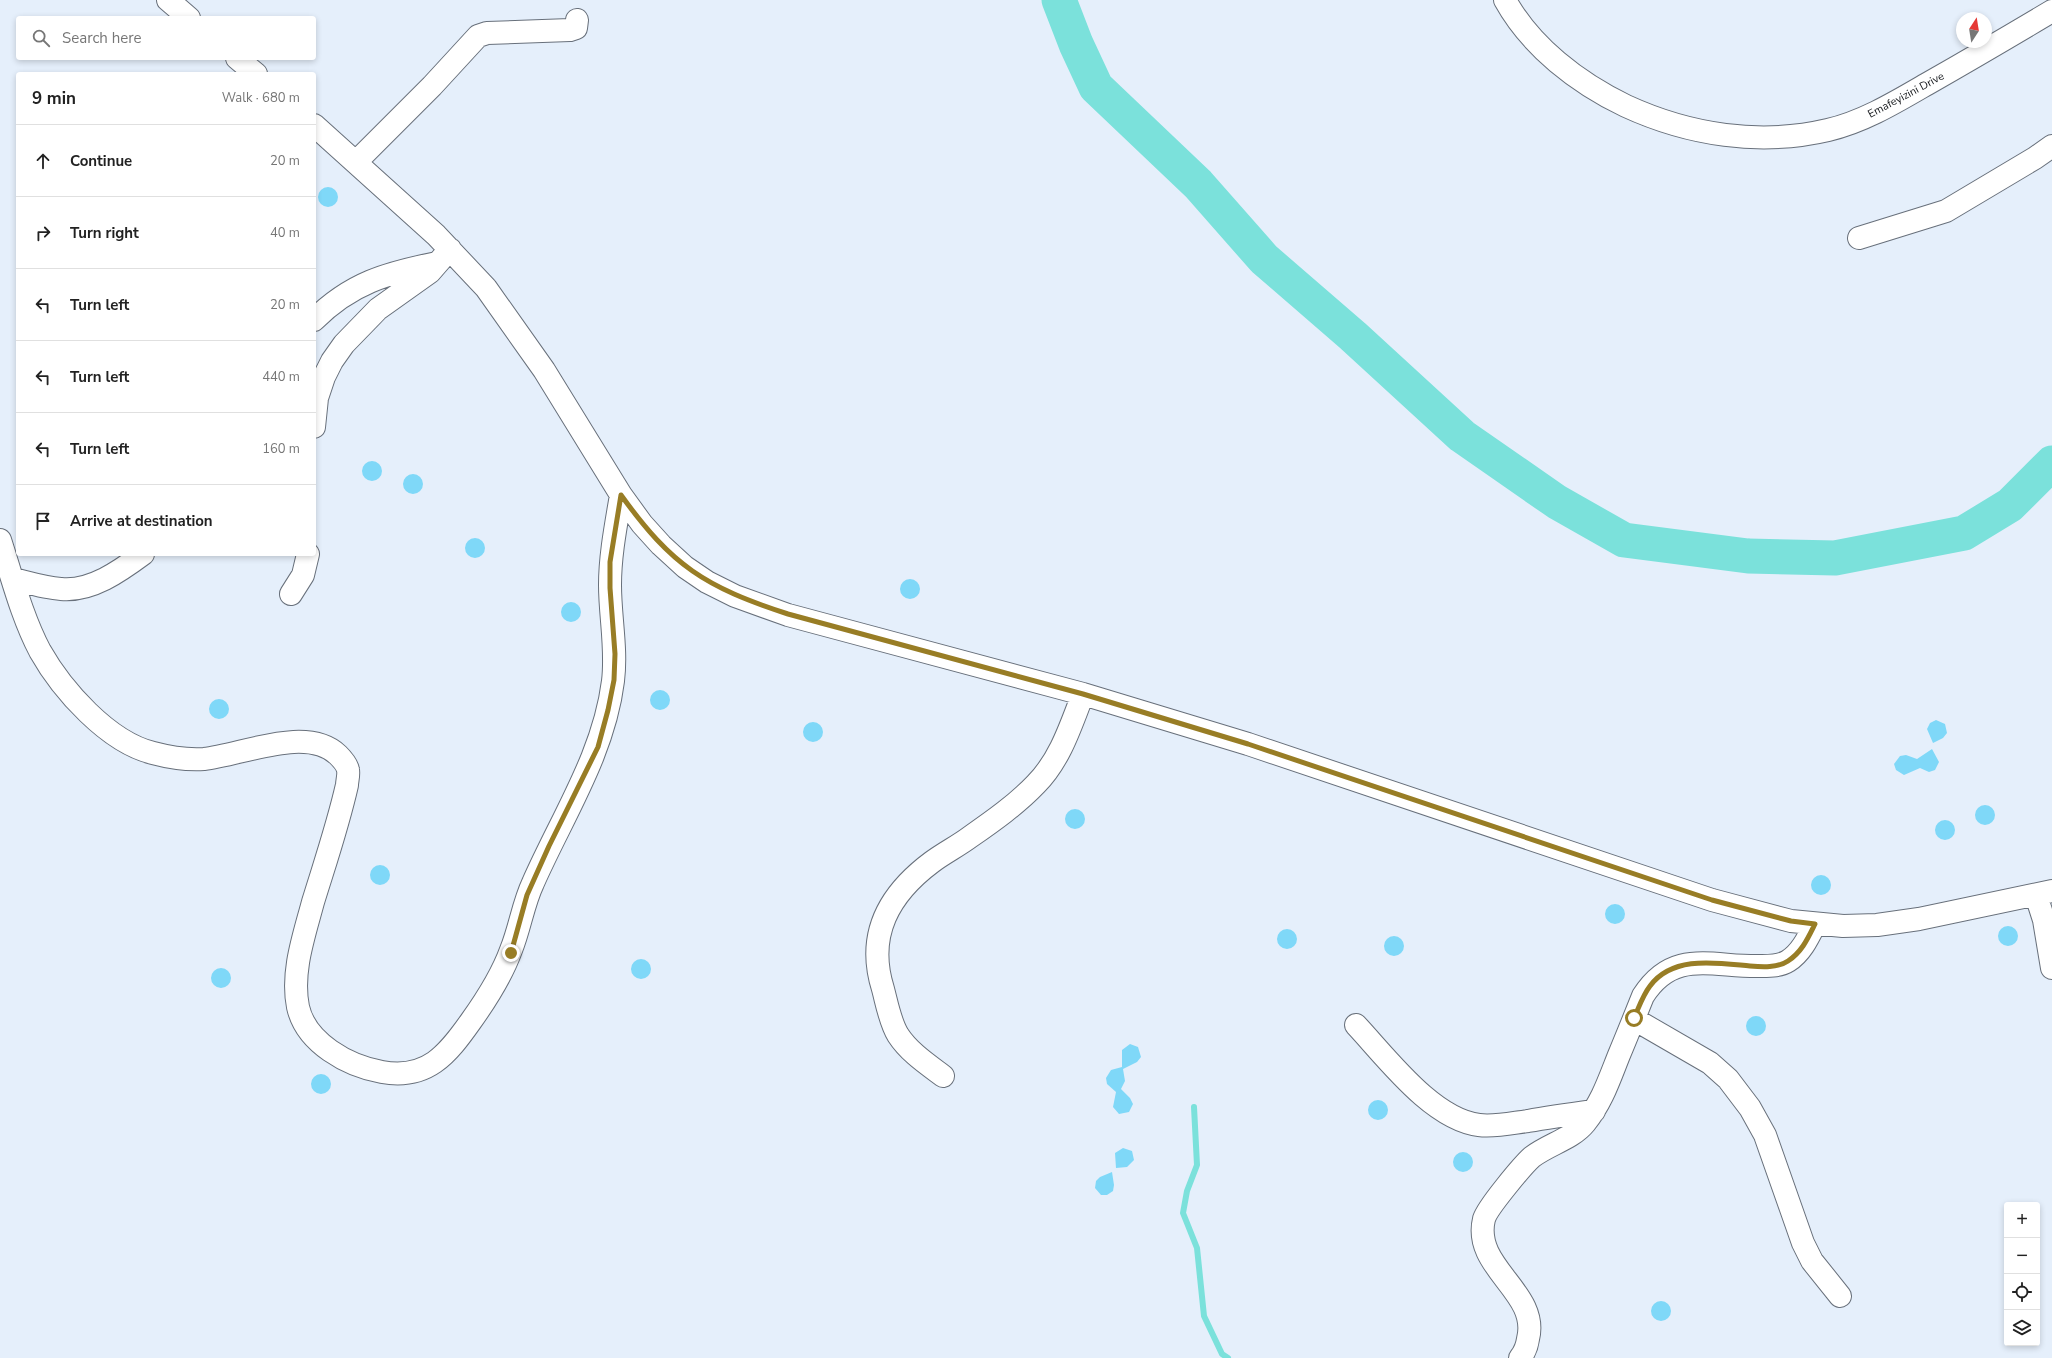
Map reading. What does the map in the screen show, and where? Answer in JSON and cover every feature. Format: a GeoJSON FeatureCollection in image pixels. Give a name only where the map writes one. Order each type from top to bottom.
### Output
{"type":"FeatureCollection","features":[{"type":"Feature","properties":{"kind":"street"},"geometry":{"type":"LineString","coordinates":[[168,0],[187,16]]}},
{"type":"Feature","properties":{"kind":"street","name":"Emafeyizini Drive"},"geometry":{"type":"LineString","coordinates":[[1505,0],[1525,29],[1558,64],[1606,97],[1652,118],[1686,129],[1711,134],[1755,137],[1796,136],[1829,130],[1881,110],[2052,11]]}},
{"type":"Feature","properties":{"kind":"street"},"geometry":{"type":"LineString","coordinates":[[356,162],[432,86],[478,36],[487,33],[570,30],[577,26],[577,20]]}},
{"type":"Feature","properties":{"kind":"street"},"geometry":{"type":"LineString","coordinates":[[239,60],[254,72]]}},
{"type":"Feature","properties":{"kind":"street"},"geometry":{"type":"LineString","coordinates":[[316,127],[356,162],[444,256],[486,288],[514,324],[569,407],[621,495],[652,535],[685,567],[707,582],[735,596],[788,614],[1083,694],[1248,744],[1712,900],[1791,921],[1815,924],[1877,925],[1919,919],[2044,893],[2044,920],[2052,968]]}},
{"type":"Feature","properties":{"kind":"street"},"geometry":{"type":"LineString","coordinates":[[1859,238],[1946,211],[2035,158],[2052,146]]}},
{"type":"Feature","properties":{"kind":"street"},"geometry":{"type":"LineString","coordinates":[[316,318],[328,306],[358,286],[390,273],[444,256]]}},
{"type":"Feature","properties":{"kind":"street"},"geometry":{"type":"LineString","coordinates":[[316,408],[317,398],[324,377],[332,361],[344,344],[378,309],[430,272],[444,256]]}},
{"type":"Feature","properties":{"kind":"street"},"geometry":{"type":"LineString","coordinates":[[0,540],[12,579],[41,652],[78,703],[97,721],[125,741],[151,752],[177,757],[202,759],[278,744],[306,742],[319,744],[331,749],[344,761],[348,770],[347,785],[301,945],[296,975],[298,1010],[309,1029],[321,1044],[340,1057],[373,1070],[394,1074],[416,1072],[433,1065],[448,1050],[471,1021],[511,953],[527,895],[549,846],[598,747],[614,680],[615,654],[610,588],[610,562],[621,495]]}},
{"type":"Feature","properties":{"kind":"street"},"geometry":{"type":"LineString","coordinates":[[12,579],[47,587],[63,589],[76,588],[102,581],[126,567],[140,556]]}},
{"type":"Feature","properties":{"kind":"street"},"geometry":{"type":"LineString","coordinates":[[292,594],[303,575],[308,556]]}},
{"type":"Feature","properties":{"kind":"street"},"geometry":{"type":"LineString","coordinates":[[943,1076],[908,1047],[895,1028],[878,974],[877,942],[882,924],[888,908],[902,889],[932,862],[970,838],[1010,808],[1036,785],[1050,769],[1083,694]]}},
{"type":"Feature","properties":{"kind":"street"},"geometry":{"type":"LineString","coordinates":[[1520,1358],[1524,1353],[1531,1322],[1527,1310],[1495,1266],[1486,1248],[1483,1235],[1484,1218],[1492,1205],[1532,1158],[1572,1134],[1584,1124],[1594,1111],[1609,1084],[1643,996],[1663,973],[1677,967],[1694,963],[1755,967],[1774,966],[1787,962],[1804,945],[1815,924]]}},
{"type":"Feature","properties":{"kind":"street"},"geometry":{"type":"LineString","coordinates":[[1634,1018],[1710,1064],[1728,1080],[1750,1108],[1764,1135],[1803,1243],[1812,1261],[1840,1296]]}},
{"type":"Feature","properties":{"kind":"street"},"geometry":{"type":"LineString","coordinates":[[1356,1025],[1419,1092],[1445,1112],[1464,1122],[1480,1125],[1502,1125],[1594,1111]]}},
{"type":"Feature","properties":{"kind":"building"},"geometry":{"type":"Polygon","coordinates":[[[328,187],[335,190],[338,197],[335,204],[328,207],[321,204],[318,197],[321,190],[328,187]]]}},
{"type":"Feature","properties":{"kind":"building"},"geometry":{"type":"Polygon","coordinates":[[[372,461],[379,464],[382,471],[379,478],[372,481],[365,478],[362,471],[365,464],[372,461]]]}},
{"type":"Feature","properties":{"kind":"building"},"geometry":{"type":"Polygon","coordinates":[[[413,474],[420,477],[423,484],[420,491],[413,494],[406,491],[403,484],[406,477],[413,474]]]}},
{"type":"Feature","properties":{"kind":"building"},"geometry":{"type":"Polygon","coordinates":[[[475,538],[482,541],[485,548],[482,555],[475,558],[468,555],[465,548],[468,541],[475,538]]]}},
{"type":"Feature","properties":{"kind":"building"},"geometry":{"type":"Polygon","coordinates":[[[910,579],[917,582],[920,589],[917,596],[910,599],[903,596],[900,589],[903,582],[910,579]]]}},
{"type":"Feature","properties":{"kind":"building"},"geometry":{"type":"Polygon","coordinates":[[[571,602],[578,605],[581,612],[578,619],[571,622],[564,619],[561,612],[564,605],[571,602]]]}},
{"type":"Feature","properties":{"kind":"building"},"geometry":{"type":"Polygon","coordinates":[[[660,690],[667,693],[670,700],[667,707],[660,710],[653,707],[650,700],[653,693],[660,690]]]}},
{"type":"Feature","properties":{"kind":"building"},"geometry":{"type":"Polygon","coordinates":[[[219,699],[226,702],[229,709],[226,716],[219,719],[212,716],[209,709],[212,702],[219,699]]]}},
{"type":"Feature","properties":{"kind":"building"},"geometry":{"type":"Polygon","coordinates":[[[1936,720],[1945,724],[1947,733],[1943,738],[1933,743],[1927,729],[1930,723],[1936,720]]]}},
{"type":"Feature","properties":{"kind":"building"},"geometry":{"type":"Polygon","coordinates":[[[813,722],[820,725],[823,732],[820,739],[813,742],[806,739],[803,732],[806,725],[813,722]]]}},
{"type":"Feature","properties":{"kind":"building"},"geometry":{"type":"Polygon","coordinates":[[[1932,749],[1939,762],[1935,770],[1929,772],[1920,768],[1904,775],[1896,770],[1894,764],[1900,756],[1906,755],[1917,759],[1932,749]]]}},
{"type":"Feature","properties":{"kind":"building"},"geometry":{"type":"Polygon","coordinates":[[[1985,805],[1992,808],[1995,815],[1992,822],[1985,825],[1978,822],[1975,815],[1978,808],[1985,805]]]}},
{"type":"Feature","properties":{"kind":"building"},"geometry":{"type":"Polygon","coordinates":[[[1075,809],[1082,812],[1085,819],[1082,826],[1075,829],[1068,826],[1065,819],[1068,812],[1075,809]]]}},
{"type":"Feature","properties":{"kind":"building"},"geometry":{"type":"Polygon","coordinates":[[[1945,820],[1952,823],[1955,830],[1952,837],[1945,840],[1938,837],[1935,830],[1938,823],[1945,820]]]}},
{"type":"Feature","properties":{"kind":"building"},"geometry":{"type":"Polygon","coordinates":[[[380,865],[387,868],[390,875],[387,882],[380,885],[373,882],[370,875],[373,868],[380,865]]]}},
{"type":"Feature","properties":{"kind":"building"},"geometry":{"type":"Polygon","coordinates":[[[1821,875],[1828,878],[1831,885],[1828,892],[1821,895],[1814,892],[1811,885],[1814,878],[1821,875]]]}},
{"type":"Feature","properties":{"kind":"building"},"geometry":{"type":"Polygon","coordinates":[[[1615,904],[1622,907],[1625,914],[1622,921],[1615,924],[1608,921],[1605,914],[1608,907],[1615,904]]]}},
{"type":"Feature","properties":{"kind":"building"},"geometry":{"type":"Polygon","coordinates":[[[2008,926],[2015,929],[2018,936],[2015,943],[2008,946],[2001,943],[1998,936],[2001,929],[2008,926]]]}},
{"type":"Feature","properties":{"kind":"building"},"geometry":{"type":"Polygon","coordinates":[[[1287,929],[1294,932],[1297,939],[1294,946],[1287,949],[1280,946],[1277,939],[1280,932],[1287,929]]]}},
{"type":"Feature","properties":{"kind":"building"},"geometry":{"type":"Polygon","coordinates":[[[1394,936],[1401,939],[1404,946],[1401,953],[1394,956],[1387,953],[1384,946],[1387,939],[1394,936]]]}},
{"type":"Feature","properties":{"kind":"building"},"geometry":{"type":"Polygon","coordinates":[[[641,959],[648,962],[651,969],[648,976],[641,979],[634,976],[631,969],[634,962],[641,959]]]}},
{"type":"Feature","properties":{"kind":"building"},"geometry":{"type":"Polygon","coordinates":[[[221,968],[228,971],[231,978],[228,985],[221,988],[214,985],[211,978],[214,971],[221,968]]]}},
{"type":"Feature","properties":{"kind":"building"},"geometry":{"type":"Polygon","coordinates":[[[1756,1016],[1763,1019],[1766,1026],[1763,1033],[1756,1036],[1749,1033],[1746,1026],[1749,1019],[1756,1016]]]}},
{"type":"Feature","properties":{"kind":"building"},"geometry":{"type":"Polygon","coordinates":[[[1130,1044],[1138,1047],[1141,1057],[1137,1062],[1123,1069],[1125,1081],[1121,1089],[1130,1098],[1133,1104],[1129,1112],[1119,1114],[1113,1107],[1116,1092],[1107,1084],[1106,1078],[1111,1070],[1122,1067],[1122,1050],[1130,1044]]]}},
{"type":"Feature","properties":{"kind":"building"},"geometry":{"type":"Polygon","coordinates":[[[321,1074],[328,1077],[331,1084],[328,1091],[321,1094],[314,1091],[311,1084],[314,1077],[321,1074]]]}},
{"type":"Feature","properties":{"kind":"building"},"geometry":{"type":"Polygon","coordinates":[[[1378,1100],[1385,1103],[1388,1110],[1385,1117],[1378,1120],[1371,1117],[1368,1110],[1371,1103],[1378,1100]]]}},
{"type":"Feature","properties":{"kind":"building"},"geometry":{"type":"Polygon","coordinates":[[[1123,1148],[1132,1151],[1134,1160],[1127,1167],[1116,1168],[1115,1153],[1123,1148]]]}},
{"type":"Feature","properties":{"kind":"building"},"geometry":{"type":"Polygon","coordinates":[[[1463,1152],[1470,1155],[1473,1162],[1470,1169],[1463,1172],[1456,1169],[1453,1162],[1456,1155],[1463,1152]]]}},
{"type":"Feature","properties":{"kind":"building"},"geometry":{"type":"Polygon","coordinates":[[[1112,1172],[1114,1185],[1113,1191],[1107,1195],[1101,1195],[1095,1188],[1096,1181],[1100,1177],[1112,1172]]]}},
{"type":"Feature","properties":{"kind":"building"},"geometry":{"type":"Polygon","coordinates":[[[1661,1301],[1668,1304],[1671,1311],[1668,1318],[1661,1321],[1654,1318],[1651,1311],[1654,1304],[1661,1301]]]}},
{"type":"Feature","properties":{"kind":"waterway"},"geometry":{"type":"LineString","coordinates":[[1059,0],[1076,44],[1096,87],[1198,184],[1264,259],[1353,336],[1462,436],[1557,502],[1624,540],[1748,556],[1835,558],[1964,533],[2010,505],[2052,463]]}},
{"type":"Feature","properties":{"kind":"waterway"},"geometry":{"type":"LineString","coordinates":[[1194,1107],[1197,1165],[1187,1191],[1183,1213],[1197,1248],[1204,1316],[1222,1354],[1228,1358]]}},
{"type":"Feature","properties":{"kind":"route"},"geometry":{"type":"LineString","coordinates":[[511,953],[521,922],[527,895],[549,846],[598,747],[608,710],[614,680],[615,654],[610,588],[610,562],[621,495],[642,524],[661,545],[685,567],[707,582],[735,596],[761,606],[1083,694],[1248,744],[1712,900],[1791,921],[1815,924],[1804,945],[1796,955],[1787,962],[1774,966],[1755,967],[1694,963],[1677,967],[1663,973],[1643,996],[1634,1018]]}}]}
